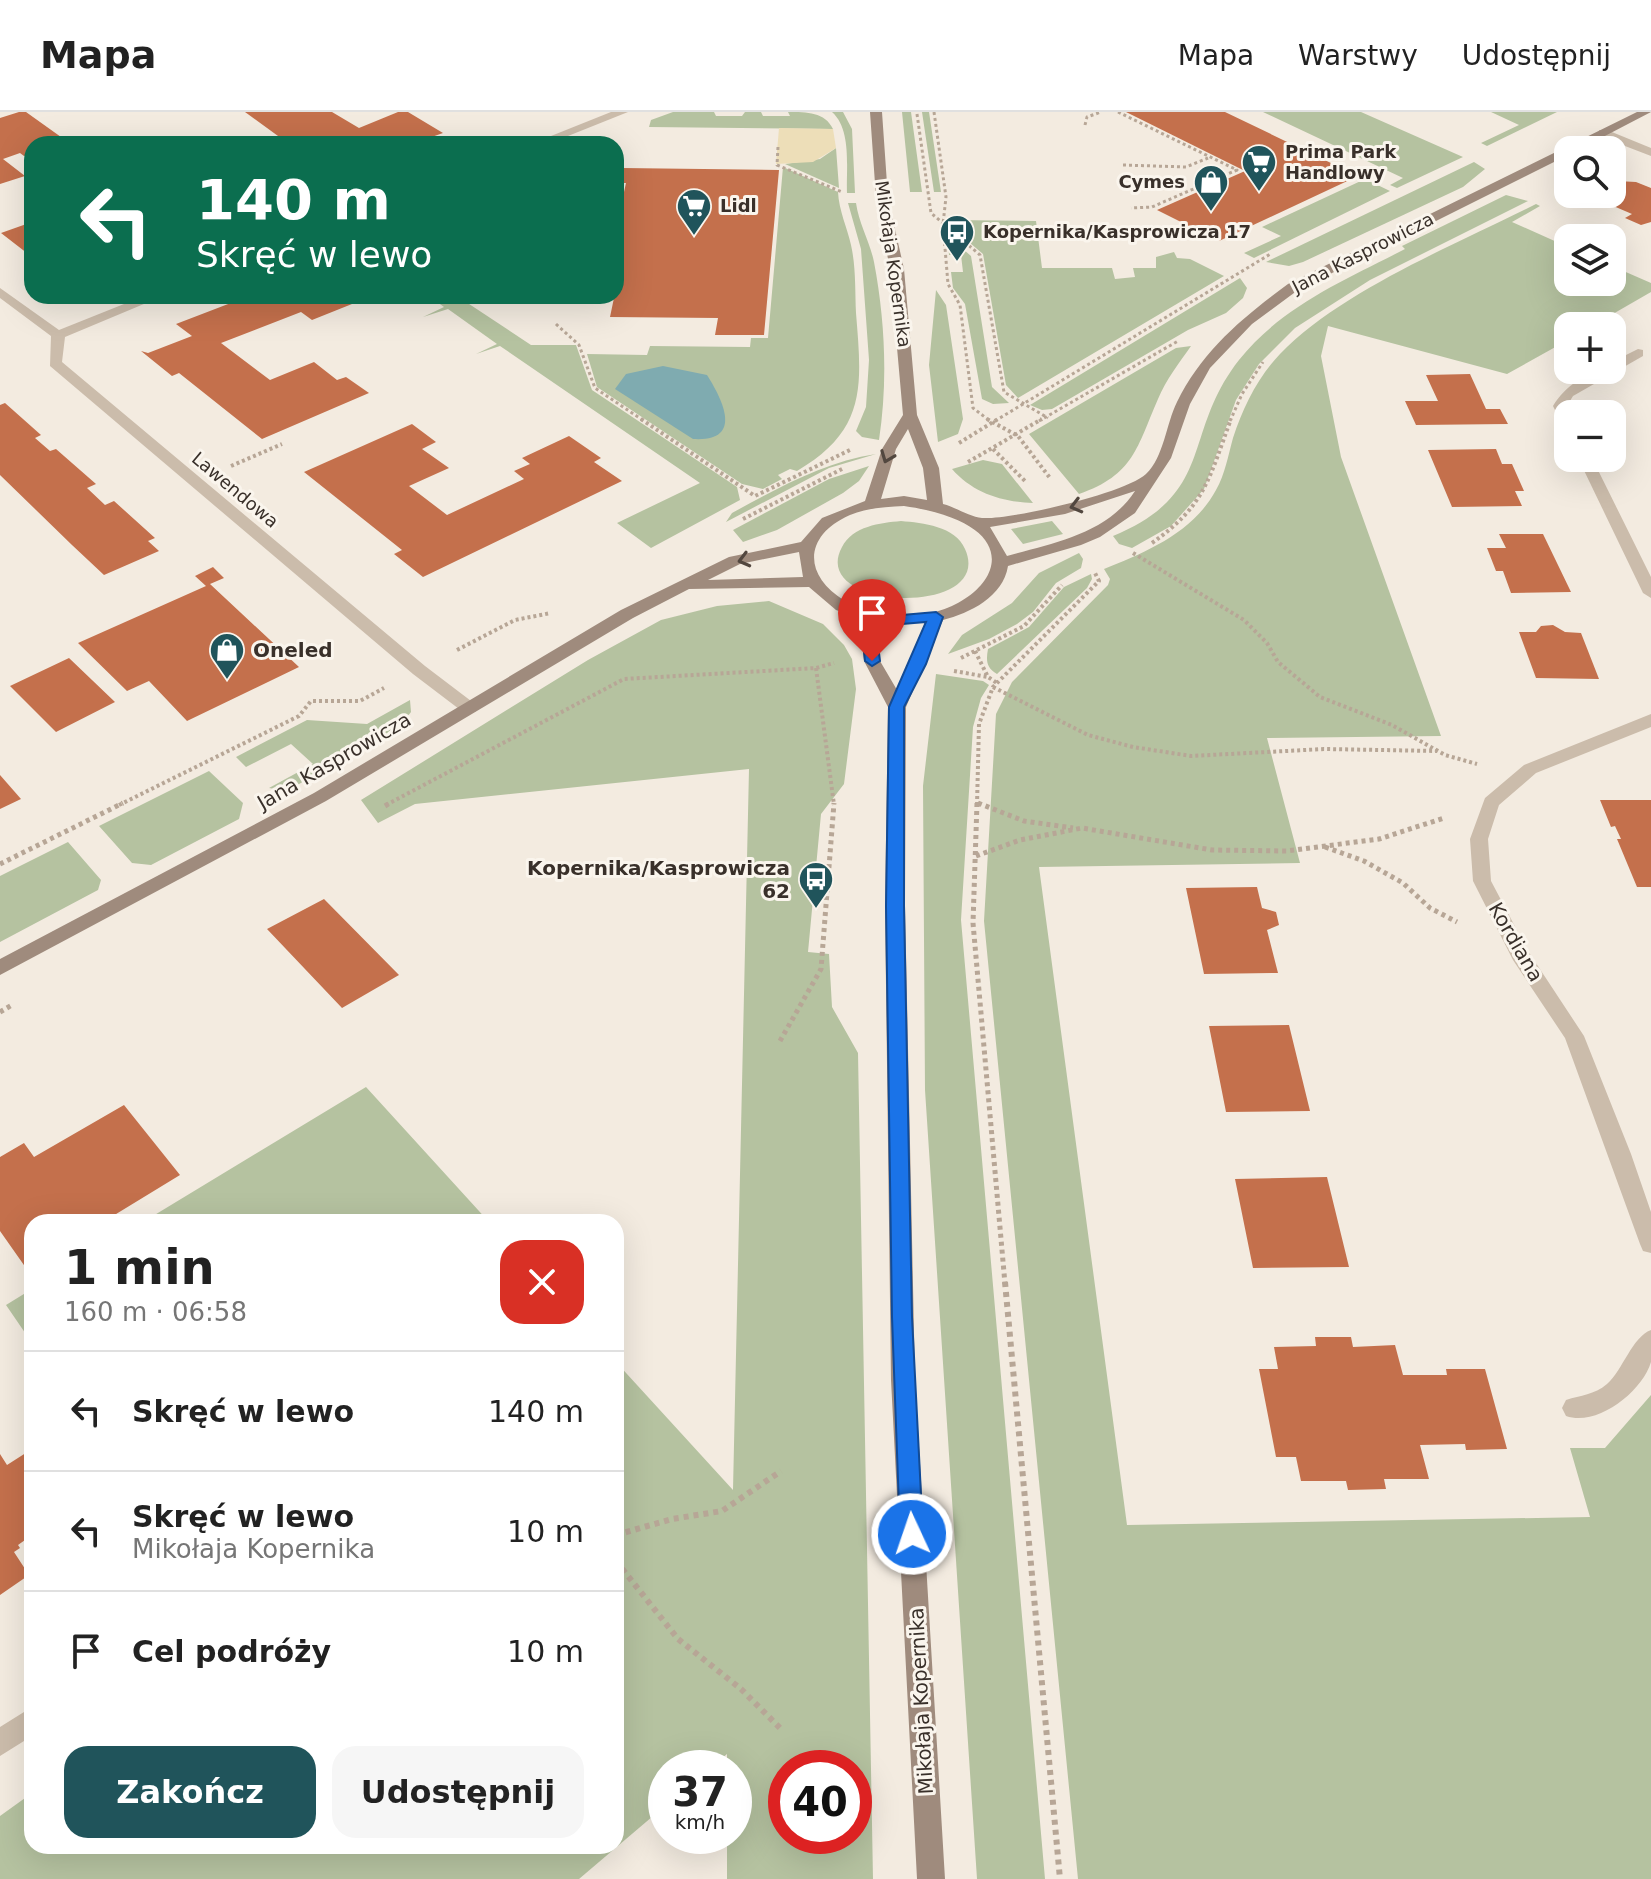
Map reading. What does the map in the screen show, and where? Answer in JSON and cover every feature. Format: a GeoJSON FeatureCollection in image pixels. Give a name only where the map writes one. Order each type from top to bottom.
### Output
{"type":"FeatureCollection","features":[{"type":"Feature","properties":{"kind":"street"},"geometry":{"type":"LineString","coordinates":[[558,136],[622,112]]}},
{"type":"Feature","properties":{"kind":"street","name":"Mikołaja Kopernika"},"geometry":{"type":"LineString","coordinates":[[876,112],[882,198],[897,269],[910,415],[925,450],[935,505]]}},
{"type":"Feature","properties":{"kind":"street","name":"Jana Kasprowicza"},"geometry":{"type":"LineString","coordinates":[[1597,136],[1646,112]]}},
{"type":"Feature","properties":{"kind":"street"},"geometry":{"type":"LineString","coordinates":[[1603,133],[1651,152]]}},
{"type":"Feature","properties":{"kind":"street","name":"Jana Kasprowicza"},"geometry":{"type":"LineString","coordinates":[[1001,563],[1094,534],[1130,510],[1164,458],[1183,404],[1204,366],[1247,321],[1293,287],[1554,157]]}},
{"type":"Feature","properties":{"kind":"street"},"geometry":{"type":"LineString","coordinates":[[0,292],[58,335],[136,304]]}},
{"type":"Feature","properties":{"kind":"street","name":"Lawendowa"},"geometry":{"type":"LineString","coordinates":[[58,335],[55,363],[419,670],[469,708]]}},
{"type":"Feature","properties":{"kind":"street"},"geometry":{"type":"LineString","coordinates":[[1626,360],[1638,353]]}},
{"type":"Feature","properties":{"kind":"street"},"geometry":{"type":"LineString","coordinates":[[1564,400],[1568,393],[1584,384]]}},
{"type":"Feature","properties":{"kind":"street"},"geometry":{"type":"LineString","coordinates":[[872,504],[889,449],[910,415]]}},
{"type":"Feature","properties":{"kind":"street"},"geometry":{"type":"LineString","coordinates":[[1592,472],[1651,593]]}},
{"type":"Feature","properties":{"kind":"street"},"geometry":{"type":"LineString","coordinates":[[977,523],[1072,507],[1111,496],[1149,479]]}},
{"type":"Feature","properties":{"kind":"street"},"geometry":{"type":"LineString","coordinates":[[904,501],[935,505],[977,523],[995,542],[1001,563],[996,580],[983,596],[936,617],[902,620],[867,615],[834,601],[811,582],[804,564],[806,546],[819,527],[842,513],[872,504],[904,501]]}},
{"type":"Feature","properties":{"kind":"street","name":"Jana Kasprowicza"},"geometry":{"type":"LineString","coordinates":[[0,968],[256,832],[627,614],[735,560],[806,546]]}},
{"type":"Feature","properties":{"kind":"street","name":"Jana Kasprowicza"},"geometry":{"type":"LineString","coordinates":[[686,585],[811,582]]}},
{"type":"Feature","properties":{"kind":"street","name":"Mikołaja Kopernika"},"geometry":{"type":"LineString","coordinates":[[867,615],[872,661],[897,707]]}},
{"type":"Feature","properties":{"kind":"street","name":"Mikołaja Kopernika"},"geometry":{"type":"LineString","coordinates":[[931,1879],[903,1380],[895,906],[897,707],[936,617]]}},
{"type":"Feature","properties":{"kind":"street"},"geometry":{"type":"LineString","coordinates":[[1491,802],[1530,769],[1651,720]]}},
{"type":"Feature","properties":{"kind":"street","name":"Kordiana"},"geometry":{"type":"LineString","coordinates":[[1491,802],[1479,839],[1482,881],[1520,955],[1574,1036],[1651,1244]]}},
{"type":"Feature","properties":{"kind":"street"},"geometry":{"type":"LineString","coordinates":[[1574,1408],[1592,1407],[1626,1384],[1651,1340]]}},
{"type":"Feature","properties":{"kind":"street"},"geometry":{"type":"LineString","coordinates":[[0,1743],[24,1726]]}},
{"type":"Feature","properties":{"kind":"path"},"geometry":{"type":"LineString","coordinates":[[917,112],[931,213],[980,255],[1004,392],[1048,418]]}},
{"type":"Feature","properties":{"kind":"path"},"geometry":{"type":"LineString","coordinates":[[934,112],[946,197],[943,224],[948,284],[960,305],[973,408],[992,423],[1018,436],[1072,507]]}},
{"type":"Feature","properties":{"kind":"path"},"geometry":{"type":"LineString","coordinates":[[1085,125],[1087,117],[1101,112]]}},
{"type":"Feature","properties":{"kind":"path"},"geometry":{"type":"LineString","coordinates":[[1118,112],[1237,170],[1152,207],[1131,208]]}},
{"type":"Feature","properties":{"kind":"path"},"geometry":{"type":"LineString","coordinates":[[778,147],[777,165],[842,192]]}},
{"type":"Feature","properties":{"kind":"path"},"geometry":{"type":"LineString","coordinates":[[1123,165],[1186,167],[1209,157]]}},
{"type":"Feature","properties":{"kind":"path"},"geometry":{"type":"LineString","coordinates":[[925,450],[947,451],[1283,248]]}},
{"type":"Feature","properties":{"kind":"path"},"geometry":{"type":"LineString","coordinates":[[993,449],[1197,329],[1247,321]]}},
{"type":"Feature","properties":{"kind":"path"},"geometry":{"type":"LineString","coordinates":[[556,324],[579,345],[595,388],[755,496],[847,449],[889,449]]}},
{"type":"Feature","properties":{"kind":"path"},"geometry":{"type":"LineString","coordinates":[[1094,534],[1119,560],[1176,526],[1204,496],[1239,400],[1264,360]]}},
{"type":"Feature","properties":{"kind":"path"},"geometry":{"type":"LineString","coordinates":[[233,465],[282,444]]}},
{"type":"Feature","properties":{"kind":"path"},"geometry":{"type":"LineString","coordinates":[[1133,553],[1204,593],[1244,620],[1267,643],[1278,662],[1320,697],[1392,725],[1438,751],[1482,765],[1530,769]]}},
{"type":"Feature","properties":{"kind":"path"},"geometry":{"type":"LineString","coordinates":[[955,661],[1024,626],[1070,578]]}},
{"type":"Feature","properties":{"kind":"path"},"geometry":{"type":"LineString","coordinates":[[1060,1879],[1019,1412],[994,1184],[973,923],[979,724],[995,685],[1099,581]]}},
{"type":"Feature","properties":{"kind":"path"},"geometry":{"type":"LineString","coordinates":[[975,651],[995,685],[1088,735],[1133,747],[1191,756],[1324,749],[1438,751]]}},
{"type":"Feature","properties":{"kind":"path"},"geometry":{"type":"LineString","coordinates":[[374,812],[624,679],[816,668],[842,660]]}},
{"type":"Feature","properties":{"kind":"path"},"geometry":{"type":"LineString","coordinates":[[944,666],[960,675],[988,677]]}},
{"type":"Feature","properties":{"kind":"path"},"geometry":{"type":"LineString","coordinates":[[780,1041],[821,969],[835,812],[816,668]]}},
{"type":"Feature","properties":{"kind":"path"},"geometry":{"type":"LineString","coordinates":[[0,864],[299,716]]}},
{"type":"Feature","properties":{"kind":"path"},"geometry":{"type":"LineString","coordinates":[[978,803],[999,814],[1036,826],[1082,828],[1212,850],[1287,851],[1379,839],[1491,802]]}},
{"type":"Feature","properties":{"kind":"path"},"geometry":{"type":"LineString","coordinates":[[976,856],[1020,840],[1082,828]]}},
{"type":"Feature","properties":{"kind":"path"},"geometry":{"type":"LineString","coordinates":[[1324,846],[1364,861],[1403,883],[1430,908],[1520,955]]}},
{"type":"Feature","properties":{"kind":"path"},"geometry":{"type":"LineString","coordinates":[[0,1012],[14,1004]]}},
{"type":"Feature","properties":{"kind":"path"},"geometry":{"type":"LineString","coordinates":[[624,1533],[672,1519],[722,1511],[781,1471]]}},
{"type":"Feature","properties":{"kind":"path"},"geometry":{"type":"LineString","coordinates":[[624,1571],[678,1639],[741,1689],[781,1729]]}},
{"type":"Feature","properties":{"kind":"green space"},"geometry":{"type":"Polygon","coordinates":[[[673,112],[714,112],[716,116],[742,116],[745,112],[761,112],[763,116],[808,113],[825,119],[833,129],[649,127],[651,120],[673,112]]]}},
{"type":"Feature","properties":{"kind":"green space"},"geometry":{"type":"Polygon","coordinates":[[[832,112],[843,112],[852,129],[855,193],[847,193],[845,139],[843,129],[832,112]]]}},
{"type":"Feature","properties":{"kind":"green space"},"geometry":{"type":"Polygon","coordinates":[[[902,112],[911,112],[922,192],[910,192],[902,112]]]}},
{"type":"Feature","properties":{"kind":"green space"},"geometry":{"type":"Polygon","coordinates":[[[922,112],[929,112],[941,192],[934,192],[922,112]]]}},
{"type":"Feature","properties":{"kind":"green space"},"geometry":{"type":"Polygon","coordinates":[[[1263,112],[1361,112],[1463,157],[1397,188],[1390,185],[1403,178],[1263,112]]]}},
{"type":"Feature","properties":{"kind":"green space"},"geometry":{"type":"Polygon","coordinates":[[[1491,112],[1557,112],[1487,146],[1481,143],[1519,125],[1491,112]]]}},
{"type":"Feature","properties":{"kind":"green space"},"geometry":{"type":"Polygon","coordinates":[[[836,148],[839,188],[785,164],[820,159],[836,148]]]}},
{"type":"Feature","properties":{"kind":"green space"},"geometry":{"type":"Polygon","coordinates":[[[1474,162],[1485,169],[1463,187],[1303,262],[1289,266],[1266,262],[1474,162]]]}},
{"type":"Feature","properties":{"kind":"green space"},"geometry":{"type":"Polygon","coordinates":[[[783,167],[838,192],[854,262],[858,384],[855,404],[837,439],[797,471],[790,469],[778,475],[782,479],[763,489],[742,484],[597,387],[587,354],[647,355],[650,346],[750,347],[751,338],[768,338],[783,167]]]}},
{"type":"Feature","properties":{"kind":"green space"},"geometry":{"type":"Polygon","coordinates":[[[1365,179],[1390,191],[1254,258],[1244,253],[1281,236],[1262,227],[1365,179]]]}},
{"type":"Feature","properties":{"kind":"green space"},"geometry":{"type":"Polygon","coordinates":[[[1506,195],[1528,201],[1370,280],[1295,328],[1259,364],[1236,400],[1204,489],[1171,526],[1132,548],[1119,544],[1113,536],[1146,519],[1168,501],[1183,481],[1221,387],[1256,341],[1316,296],[1405,249],[1402,246],[1506,195]]]}},
{"type":"Feature","properties":{"kind":"green space"},"geometry":{"type":"Polygon","coordinates":[[[848,203],[856,203],[874,262],[881,306],[884,373],[879,440],[862,437],[856,431],[866,407],[869,360],[861,249],[848,203]]]}},
{"type":"Feature","properties":{"kind":"green space"},"geometry":{"type":"Polygon","coordinates":[[[1536,204],[1540,206],[1512,222],[1554,241],[1554,296],[1626,296],[1626,272],[1651,283],[1651,292],[1616,312],[1554,312],[1554,348],[1507,374],[1328,326],[1321,356],[1341,457],[1441,736],[1267,738],[1300,863],[1039,867],[1127,1525],[1590,1517],[1570,1448],[1605,1448],[1651,1395],[1651,1879],[1078,1879],[984,921],[996,714],[1012,682],[1108,585],[1110,579],[1104,569],[1167,539],[1195,518],[1206,505],[1222,478],[1246,405],[1264,373],[1280,354],[1335,309],[1436,253],[1536,204]]]}},
{"type":"Feature","properties":{"kind":"green space"},"geometry":{"type":"Polygon","coordinates":[[[952,220],[1036,221],[1042,268],[1112,268],[1115,279],[1135,277],[1133,268],[1156,268],[1156,257],[1174,252],[1177,258],[1190,259],[1224,276],[1018,398],[1006,385],[983,254],[950,226],[952,220]]]}},
{"type":"Feature","properties":{"kind":"green space"},"geometry":{"type":"Polygon","coordinates":[[[948,236],[971,256],[992,387],[1009,403],[993,404],[982,399],[965,304],[953,288],[951,272],[963,272],[961,255],[949,255],[948,236]]]}},
{"type":"Feature","properties":{"kind":"green space"},"geometry":{"type":"Polygon","coordinates":[[[1240,278],[1247,288],[1243,298],[1226,313],[1188,330],[1052,409],[1042,410],[1030,405],[1240,278]]]}},
{"type":"Feature","properties":{"kind":"green space"},"geometry":{"type":"Polygon","coordinates":[[[936,290],[946,305],[963,419],[958,434],[938,442],[929,365],[936,290]]]}},
{"type":"Feature","properties":{"kind":"green space"},"geometry":{"type":"Polygon","coordinates":[[[440,304],[469,304],[531,345],[576,345],[592,390],[737,487],[740,500],[651,548],[617,523],[700,483],[500,346],[476,354],[497,344],[448,309],[423,317],[444,307],[440,304]]]}},
{"type":"Feature","properties":{"kind":"green space"},"geometry":{"type":"Polygon","coordinates":[[[1191,346],[1165,385],[1138,445],[1123,468],[1112,478],[1079,494],[1029,434],[1176,348],[1191,346]]]}},
{"type":"Feature","properties":{"kind":"green space"},"geometry":{"type":"Polygon","coordinates":[[[876,454],[829,468],[726,522],[732,513],[802,477],[838,463],[876,454]]]}},
{"type":"Feature","properties":{"kind":"green space"},"geometry":{"type":"Polygon","coordinates":[[[983,460],[1002,464],[1033,503],[989,495],[969,484],[952,469],[983,460]]]}},
{"type":"Feature","properties":{"kind":"green space"},"geometry":{"type":"Polygon","coordinates":[[[869,466],[859,481],[843,493],[777,530],[743,542],[733,530],[829,479],[869,466]]]}},
{"type":"Feature","properties":{"kind":"green space"},"geometry":{"type":"Polygon","coordinates":[[[901,521],[938,527],[960,541],[965,549],[967,571],[954,587],[930,596],[902,598],[874,594],[851,584],[839,568],[842,547],[847,540],[868,527],[901,521]]]}},
{"type":"Feature","properties":{"kind":"green space"},"geometry":{"type":"Polygon","coordinates":[[[1052,521],[1063,534],[1023,544],[1011,529],[1052,521]]]}},
{"type":"Feature","properties":{"kind":"green space"},"geometry":{"type":"Polygon","coordinates":[[[1079,553],[1083,559],[1081,568],[1056,583],[1033,612],[989,639],[948,654],[962,635],[1012,603],[1039,573],[1079,553]]]}},
{"type":"Feature","properties":{"kind":"green space"},"geometry":{"type":"Polygon","coordinates":[[[1091,574],[1087,588],[997,674],[991,669],[987,660],[988,649],[1029,627],[1064,587],[1091,574]]]}},
{"type":"Feature","properties":{"kind":"green space"},"geometry":{"type":"Polygon","coordinates":[[[769,601],[823,624],[844,645],[852,659],[856,689],[844,784],[821,814],[808,952],[829,954],[832,1007],[858,1053],[871,1750],[768,1750],[768,1854],[872,1854],[872,1824],[873,1879],[727,1879],[727,1854],[752,1854],[752,1750],[648,1750],[648,1820],[624,1841],[624,1371],[733,1490],[749,769],[415,804],[378,823],[361,800],[588,660],[661,620],[717,606],[769,601]]]}},
{"type":"Feature","properties":{"kind":"green space"},"geometry":{"type":"Polygon","coordinates":[[[936,674],[983,681],[989,685],[981,698],[973,727],[961,920],[1045,1879],[977,1879],[925,1090],[923,786],[936,674]]]}},
{"type":"Feature","properties":{"kind":"green space"},"geometry":{"type":"Polygon","coordinates":[[[410,700],[411,712],[401,725],[287,791],[269,788],[313,764],[291,744],[246,767],[236,757],[307,720],[367,724],[410,700]]]}},
{"type":"Feature","properties":{"kind":"green space"},"geometry":{"type":"Polygon","coordinates":[[[209,771],[243,803],[239,819],[151,865],[132,863],[99,826],[209,771]]]}},
{"type":"Feature","properties":{"kind":"green space"},"geometry":{"type":"Polygon","coordinates":[[[68,842],[101,880],[98,890],[0,942],[0,876],[68,842]]]}},
{"type":"Feature","properties":{"kind":"green space"},"geometry":{"type":"Polygon","coordinates":[[[366,1087],[482,1214],[156,1214],[366,1087]]]}},
{"type":"Feature","properties":{"kind":"green space"},"geometry":{"type":"Polygon","coordinates":[[[24,1294],[24,1331],[6,1305],[24,1294]]]}},
{"type":"Feature","properties":{"kind":"green space"},"geometry":{"type":"Polygon","coordinates":[[[24,1799],[24,1854],[608,1854],[579,1879],[0,1879],[0,1816],[24,1799]]]}},
{"type":"Feature","properties":{"kind":"sand"},"geometry":{"type":"Polygon","coordinates":[[[779,128],[833,129],[836,148],[813,162],[776,164],[779,128]]]}},
{"type":"Feature","properties":{"kind":"water"},"geometry":{"type":"Polygon","coordinates":[[[663,366],[707,375],[723,408],[724,427],[719,434],[693,439],[615,389],[626,374],[663,366]]]}},
{"type":"Feature","properties":{"kind":"building"},"geometry":{"type":"Polygon","coordinates":[[[26,112],[60,136],[24,136],[24,156],[20,153],[3,159],[24,176],[0,184],[0,118],[26,112]]]}},
{"type":"Feature","properties":{"kind":"building"},"geometry":{"type":"Polygon","coordinates":[[[245,112],[332,112],[359,128],[398,112],[408,112],[443,133],[435,136],[278,136],[245,112]]]}},
{"type":"Feature","properties":{"kind":"building","name":"Prima Park Handlowy"},"geometry":{"type":"Polygon","coordinates":[[[1126,112],[1225,112],[1358,176],[1219,241],[1157,210],[1245,171],[1126,112]]]}},
{"type":"Feature","properties":{"kind":"building","name":"Lidl"},"geometry":{"type":"Polygon","coordinates":[[[624,168],[779,170],[764,335],[715,335],[718,318],[610,317],[613,304],[624,304],[624,168]]]}},
{"type":"Feature","properties":{"kind":"building"},"geometry":{"type":"Polygon","coordinates":[[[1626,181],[1651,188],[1651,222],[1641,225],[1625,218],[1632,214],[1618,208],[1626,208],[1626,181]]]}},
{"type":"Feature","properties":{"kind":"building"},"geometry":{"type":"Polygon","coordinates":[[[24,225],[24,251],[1,233],[24,225]]]}},
{"type":"Feature","properties":{"kind":"building"},"geometry":{"type":"Polygon","coordinates":[[[228,304],[352,304],[312,320],[301,312],[221,343],[270,380],[314,362],[337,380],[346,377],[369,393],[262,439],[179,373],[172,376],[141,351],[148,353],[192,336],[176,324],[228,304]]]}},
{"type":"Feature","properties":{"kind":"building"},"geometry":{"type":"Polygon","coordinates":[[[1470,374],[1486,409],[1500,409],[1508,424],[1416,425],[1405,401],[1438,401],[1426,375],[1470,374]]]}},
{"type":"Feature","properties":{"kind":"building"},"geometry":{"type":"Polygon","coordinates":[[[5,403],[41,435],[35,438],[50,451],[56,449],[96,484],[87,488],[105,505],[114,501],[155,538],[148,541],[159,551],[104,575],[72,545],[0,475],[0,405],[5,403]]]}},
{"type":"Feature","properties":{"kind":"building"},"geometry":{"type":"Polygon","coordinates":[[[412,424],[436,442],[422,449],[449,468],[409,486],[447,515],[524,479],[514,471],[530,464],[522,458],[569,436],[601,458],[594,462],[622,481],[423,577],[394,554],[402,550],[304,472],[412,424]]]}},
{"type":"Feature","properties":{"kind":"building"},"geometry":{"type":"Polygon","coordinates":[[[1496,449],[1502,464],[1512,464],[1524,491],[1515,491],[1522,506],[1452,507],[1428,450],[1496,449]]]}},
{"type":"Feature","properties":{"kind":"building"},"geometry":{"type":"Polygon","coordinates":[[[1499,534],[1543,534],[1571,592],[1511,593],[1503,571],[1496,571],[1487,548],[1506,548],[1499,534]]]}},
{"type":"Feature","properties":{"kind":"building"},"geometry":{"type":"Polygon","coordinates":[[[213,567],[224,578],[210,584],[299,667],[187,721],[149,681],[127,691],[78,643],[206,586],[195,576],[213,567]]]}},
{"type":"Feature","properties":{"kind":"building"},"geometry":{"type":"Polygon","coordinates":[[[1553,625],[1565,632],[1581,633],[1599,679],[1536,678],[1519,632],[1536,632],[1541,626],[1553,625]]]}},
{"type":"Feature","properties":{"kind":"building"},"geometry":{"type":"Polygon","coordinates":[[[69,658],[115,702],[56,732],[10,686],[69,658]]]}},
{"type":"Feature","properties":{"kind":"building"},"geometry":{"type":"Polygon","coordinates":[[[0,775],[21,799],[0,809],[0,775]]]}},
{"type":"Feature","properties":{"kind":"building"},"geometry":{"type":"Polygon","coordinates":[[[1600,800],[1651,800],[1651,887],[1637,887],[1617,839],[1621,839],[1615,826],[1611,827],[1600,800]]]}},
{"type":"Feature","properties":{"kind":"building"},"geometry":{"type":"Polygon","coordinates":[[[1257,887],[1262,908],[1276,912],[1279,925],[1267,930],[1278,973],[1204,974],[1186,888],[1257,887]]]}},
{"type":"Feature","properties":{"kind":"building"},"geometry":{"type":"Polygon","coordinates":[[[324,899],[399,975],[342,1008],[267,929],[324,899]]]}},
{"type":"Feature","properties":{"kind":"building"},"geometry":{"type":"Polygon","coordinates":[[[1289,1025],[1310,1111],[1226,1112],[1209,1026],[1289,1025]]]}},
{"type":"Feature","properties":{"kind":"building"},"geometry":{"type":"Polygon","coordinates":[[[124,1105],[180,1175],[116,1214],[24,1214],[24,1265],[0,1231],[0,1157],[24,1143],[34,1157],[124,1105]]]}},
{"type":"Feature","properties":{"kind":"building"},"geometry":{"type":"Polygon","coordinates":[[[1327,1177],[1349,1267],[1253,1268],[1235,1179],[1327,1177]]]}},
{"type":"Feature","properties":{"kind":"building"},"geometry":{"type":"Polygon","coordinates":[[[1315,1337],[1351,1337],[1353,1347],[1395,1345],[1403,1375],[1447,1375],[1446,1369],[1485,1369],[1507,1449],[1466,1450],[1465,1444],[1420,1445],[1429,1479],[1384,1479],[1386,1489],[1348,1490],[1346,1481],[1301,1481],[1296,1457],[1276,1457],[1259,1369],[1278,1369],[1274,1347],[1316,1346],[1315,1337]]]}},
{"type":"Feature","properties":{"kind":"building"},"geometry":{"type":"Polygon","coordinates":[[[0,1454],[7,1465],[24,1454],[24,1541],[14,1552],[24,1567],[24,1578],[0,1595],[0,1454]]]}},
{"type":"Feature","properties":{"kind":"place","name":"Prima Park Handlowy"},"geometry":{"type":"Point","coordinates":[1259,193]}},
{"type":"Feature","properties":{"kind":"place","name":"Cymes"},"geometry":{"type":"Point","coordinates":[1211,213]}},
{"type":"Feature","properties":{"kind":"place","name":"Lidl"},"geometry":{"type":"Point","coordinates":[694,237]}},
{"type":"Feature","properties":{"kind":"place","name":"Kopernika/Kasprowicza 17"},"geometry":{"type":"Point","coordinates":[957,263]}},
{"type":"Feature","properties":{"kind":"place","name":"Oneled"},"geometry":{"type":"Point","coordinates":[227,681]}},
{"type":"Feature","properties":{"kind":"place","name":"Kopernika/Kasprowicza 62"},"geometry":{"type":"Point","coordinates":[816,910]}},
{"type":"Feature","properties":{"kind":"route"},"geometry":{"type":"LineString","coordinates":[[872,661],[867,615],[902,620],[936,617],[897,707],[895,906],[903,1380],[912,1534]]}}]}
